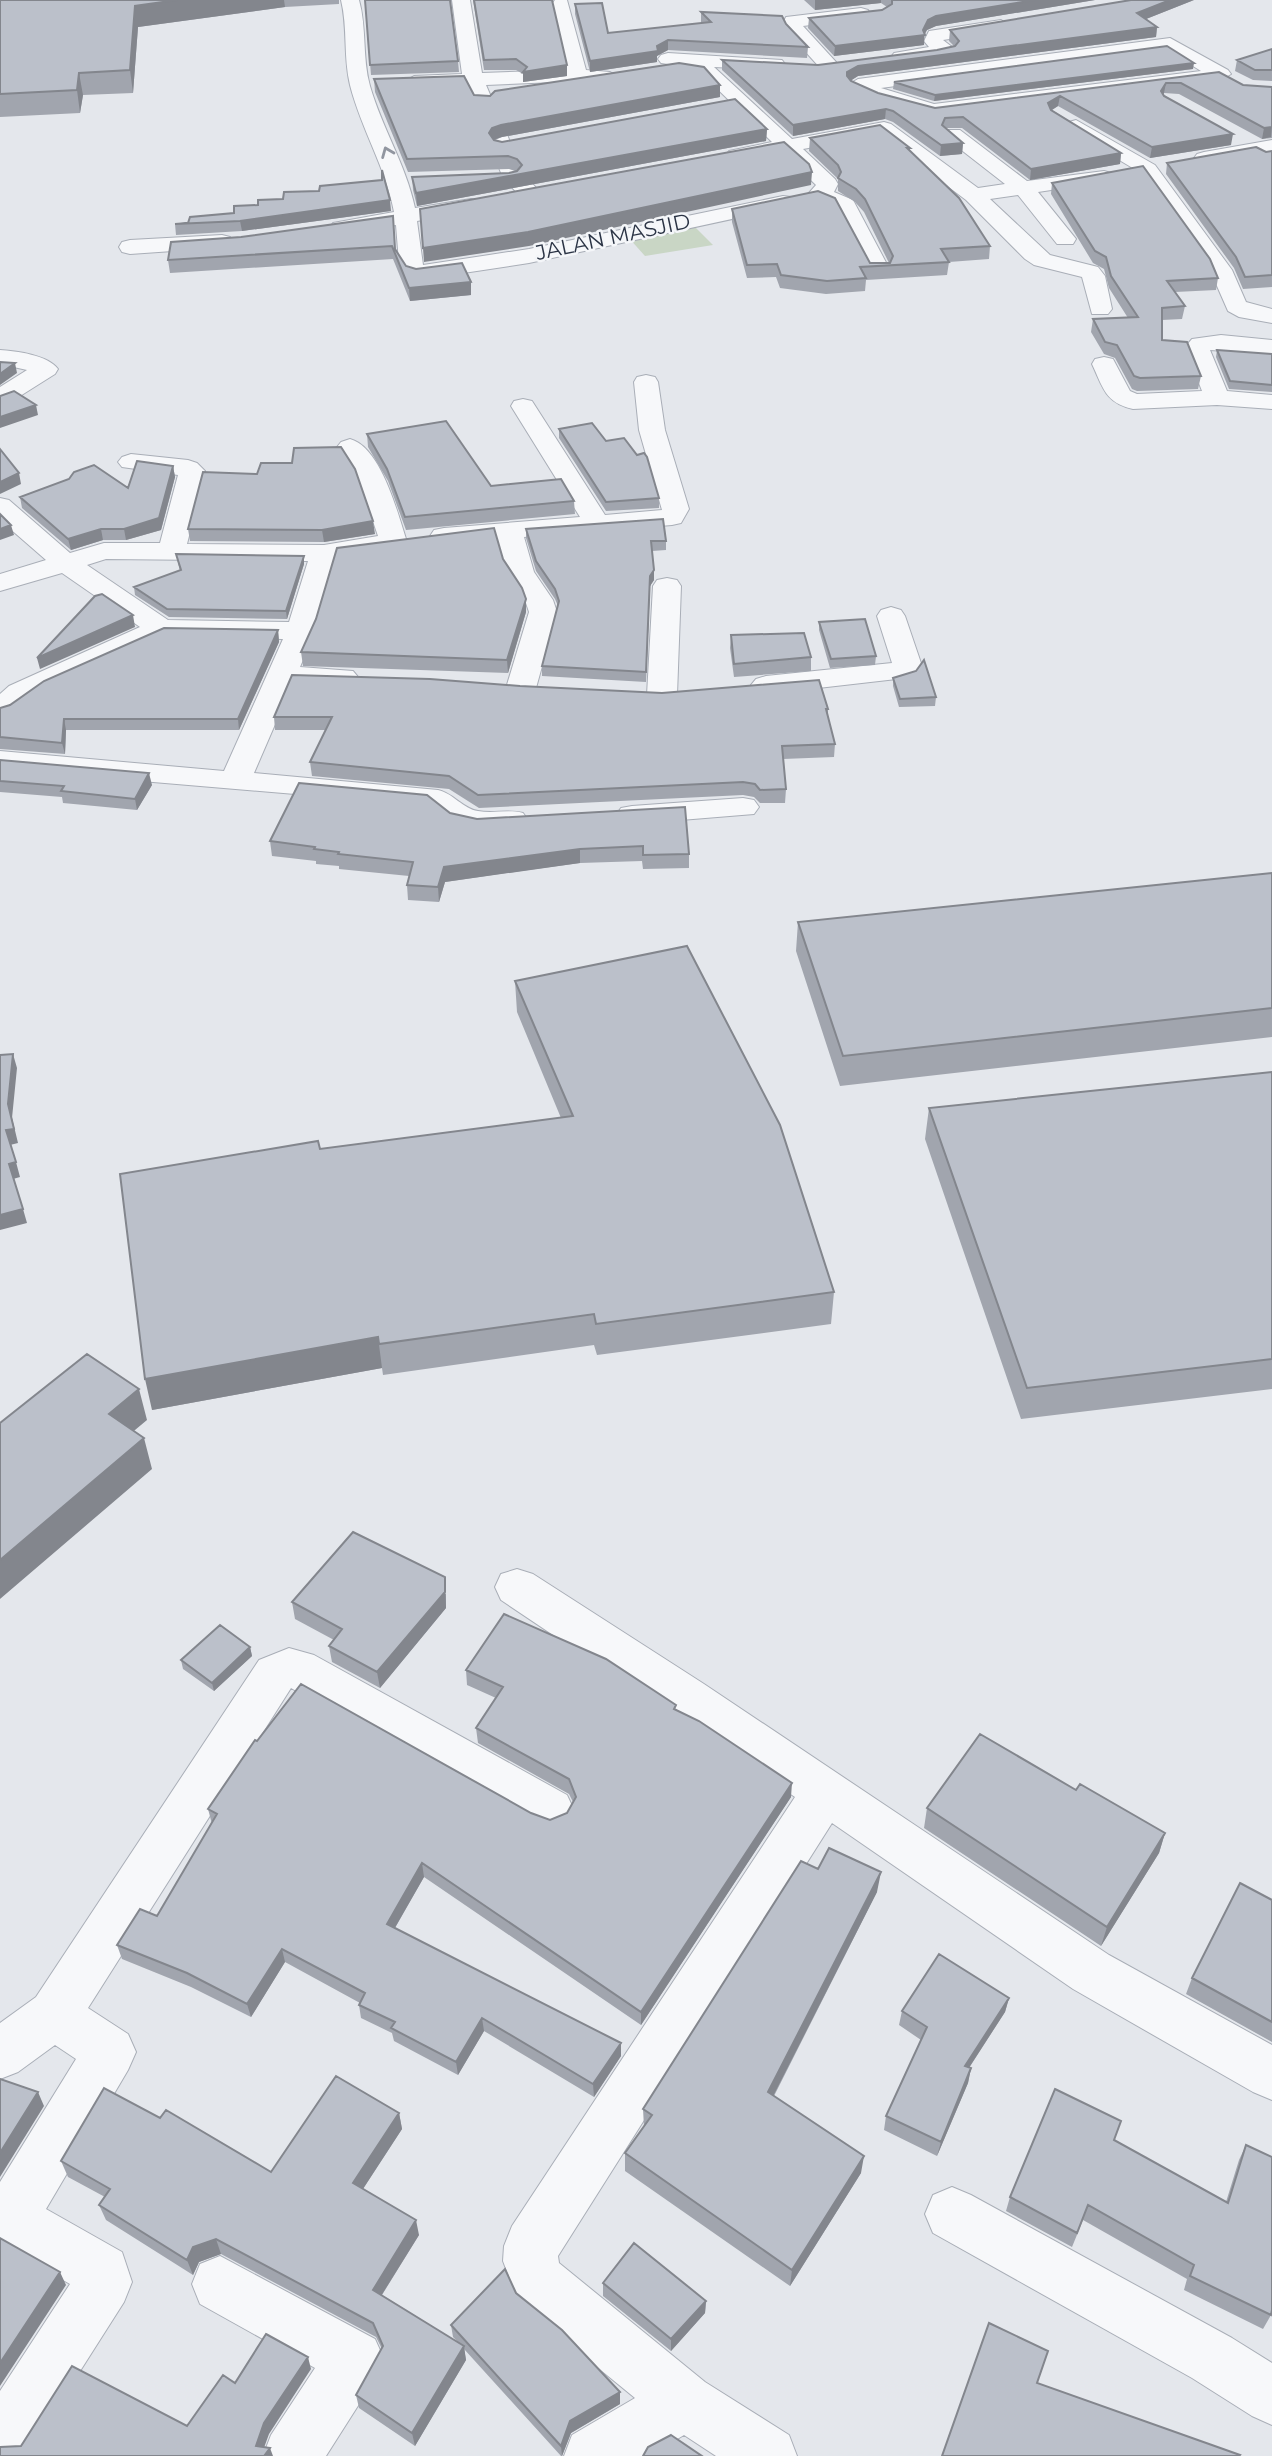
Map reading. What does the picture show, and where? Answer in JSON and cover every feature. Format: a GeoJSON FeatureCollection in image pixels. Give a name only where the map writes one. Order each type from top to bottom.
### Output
{"type":"FeatureCollection","features":[{"type":"Feature","properties":{"kind":"street"},"geometry":{"type":"LineString","coordinates":[[350,0],[358,37],[359,84],[399,181],[407,217]]}},
{"type":"Feature","properties":{"kind":"street"},"geometry":{"type":"LineString","coordinates":[[461,0],[478,88],[502,146],[522,185]]}},
{"type":"Feature","properties":{"kind":"street"},"geometry":{"type":"LineString","coordinates":[[561,4],[578,75]]}},
{"type":"Feature","properties":{"kind":"street"},"geometry":{"type":"LineString","coordinates":[[881,12],[785,19],[794,29],[811,66],[889,132],[974,195],[1033,254],[1042,260],[1090,272],[1094,276],[1100,309]]}},
{"type":"Feature","properties":{"kind":"street"},"geometry":{"type":"LineString","coordinates":[[857,15],[904,56]]}},
{"type":"Feature","properties":{"kind":"street"},"geometry":{"type":"LineString","coordinates":[[879,60],[947,50],[933,41],[936,35],[1015,24]]}},
{"type":"Feature","properties":{"kind":"street"},"geometry":{"type":"LineString","coordinates":[[1221,74],[933,110],[885,97],[858,85],[1170,44],[1239,84]]}},
{"type":"Feature","properties":{"kind":"street"},"geometry":{"type":"LineString","coordinates":[[819,194],[825,190],[827,184],[739,102],[712,73],[691,66],[662,65],[811,66],[854,63]]}},
{"type":"Feature","properties":{"kind":"street"},"geometry":{"type":"LineString","coordinates":[[359,84],[478,88],[633,74]]}},
{"type":"Feature","properties":{"kind":"street"},"geometry":{"type":"LineString","coordinates":[[478,88],[578,75],[610,78]]}},
{"type":"Feature","properties":{"kind":"street"},"geometry":{"type":"LineString","coordinates":[[713,107],[739,102]]}},
{"type":"Feature","properties":{"kind":"street"},"geometry":{"type":"LineString","coordinates":[[1059,115],[1148,169],[1221,271],[1236,306],[1247,312],[1272,316]]}},
{"type":"Feature","properties":{"kind":"street"},"geometry":{"type":"LineString","coordinates":[[720,158],[889,132]]}},
{"type":"Feature","properties":{"kind":"street"},"geometry":{"type":"LineString","coordinates":[[953,134],[1025,190],[1065,239]]}},
{"type":"Feature","properties":{"kind":"street"},"geometry":{"type":"LineString","coordinates":[[1236,135],[1267,151]]}},
{"type":"Feature","properties":{"kind":"street"},"geometry":{"type":"LineString","coordinates":[[502,146],[528,141]]}},
{"type":"Feature","properties":{"kind":"street"},"geometry":{"type":"LineString","coordinates":[[974,195],[1025,190],[1182,162],[1267,151]]}},
{"type":"Feature","properties":{"kind":"street"},"geometry":{"type":"LineString","coordinates":[[489,179],[557,188]]}},
{"type":"Feature","properties":{"kind":"street"},"geometry":{"type":"LineString","coordinates":[[399,181],[425,181]]}},
{"type":"Feature","properties":{"kind":"street"},"geometry":{"type":"LineString","coordinates":[[314,232],[496,200],[522,185]]}},
{"type":"Feature","properties":{"kind":"street"},"geometry":{"type":"LineString","coordinates":[[819,194],[845,205],[879,270]]}},
{"type":"Feature","properties":{"kind":"street","name":"JALAN MASJID"},"geometry":{"type":"LineString","coordinates":[[407,217],[411,265],[413,271],[424,274],[529,256],[819,194]]}},
{"type":"Feature","properties":{"kind":"street"},"geometry":{"type":"LineString","coordinates":[[130,247],[248,240]]}},
{"type":"Feature","properties":{"kind":"street"},"geometry":{"type":"LineString","coordinates":[[1217,398],[1197,347],[1200,344],[1221,342],[1272,347]]}},
{"type":"Feature","properties":{"kind":"street"},"geometry":{"type":"LineString","coordinates":[[0,357],[15,358],[46,369],[2,396]]}},
{"type":"Feature","properties":{"kind":"street"},"geometry":{"type":"LineString","coordinates":[[1104,364],[1120,396],[1133,402],[1217,398],[1272,402]]}},
{"type":"Feature","properties":{"kind":"street"},"geometry":{"type":"LineString","coordinates":[[0,583],[104,551],[172,549],[324,553],[508,529],[660,520],[675,514],[664,463],[652,429],[646,382]]}},
{"type":"Feature","properties":{"kind":"street"},"geometry":{"type":"LineString","coordinates":[[523,406],[598,524]]}},
{"type":"Feature","properties":{"kind":"street"},"geometry":{"type":"LineString","coordinates":[[350,447],[364,462],[374,482],[393,542]]}},
{"type":"Feature","properties":{"kind":"street"},"geometry":{"type":"LineString","coordinates":[[131,462],[188,468],[192,471],[172,549]]}},
{"type":"Feature","properties":{"kind":"street"},"geometry":{"type":"LineString","coordinates":[[8,502],[64,562],[161,628]]}},
{"type":"Feature","properties":{"kind":"street"},"geometry":{"type":"LineString","coordinates":[[508,529],[520,572],[539,600],[543,612],[521,687]]}},
{"type":"Feature","properties":{"kind":"street"},"geometry":{"type":"LineString","coordinates":[[235,781],[301,631],[324,553]]}},
{"type":"Feature","properties":{"kind":"street"},"geometry":{"type":"LineString","coordinates":[[663,693],[667,586]]}},
{"type":"Feature","properties":{"kind":"street"},"geometry":{"type":"LineString","coordinates":[[745,687],[904,671],[907,666],[891,616]]}},
{"type":"Feature","properties":{"kind":"street"},"geometry":{"type":"LineString","coordinates":[[0,710],[19,692],[161,628],[301,631]]}},
{"type":"Feature","properties":{"kind":"street"},"geometry":{"type":"LineString","coordinates":[[282,676],[377,678]]}},
{"type":"Feature","properties":{"kind":"street"},"geometry":{"type":"LineString","coordinates":[[0,760],[412,794],[438,799],[464,818],[478,821],[536,819]]}},
{"type":"Feature","properties":{"kind":"street"},"geometry":{"type":"LineString","coordinates":[[597,816],[743,807]]}},
{"type":"Feature","properties":{"kind":"street"},"geometry":{"type":"LineString","coordinates":[[517,1587],[688,1698],[1091,1972],[1272,2074]]}},
{"type":"Feature","properties":{"kind":"street"},"geometry":{"type":"LineString","coordinates":[[0,2054],[54,2015],[275,1674],[281,1670],[298,1669],[550,1810]]}},
{"type":"Feature","properties":{"kind":"street"},"geometry":{"type":"LineString","coordinates":[[768,2456],[685,2402],[539,2283],[533,2273],[530,2259],[532,2246],[824,1793]]}},
{"type":"Feature","properties":{"kind":"street"},"geometry":{"type":"LineString","coordinates":[[0,2444],[104,2282],[102,2273],[9,2218],[110,2052],[54,2015]]}},
{"type":"Feature","properties":{"kind":"street"},"geometry":{"type":"LineString","coordinates":[[952,2214],[1212,2358],[1272,2396]]}},
{"type":"Feature","properties":{"kind":"street"},"geometry":{"type":"LineString","coordinates":[[220,2284],[355,2359],[292,2456]]}},
{"type":"Feature","properties":{"kind":"street"},"geometry":{"type":"LineString","coordinates":[[593,2456],[685,2402]]}},
{"type":"Feature","properties":{"kind":"green space"},"geometry":{"type":"Polygon","coordinates":[[[694,226],[713,245],[645,256],[628,237],[694,226]]]}},
{"type":"Feature","properties":{"kind":"building"},"geometry":{"type":"Polygon","coordinates":[[[0,0],[177,0],[135,6],[130,70],[79,73],[77,90],[0,94],[0,0]]]}},
{"type":"Feature","properties":{"kind":"building"},"geometry":{"type":"Polygon","coordinates":[[[365,0],[450,0],[458,61],[370,65],[365,0]]]}},
{"type":"Feature","properties":{"kind":"building"},"geometry":{"type":"Polygon","coordinates":[[[474,0],[552,0],[567,65],[523,72],[527,67],[516,59],[484,60],[474,0]]]}},
{"type":"Feature","properties":{"kind":"building"},"geometry":{"type":"Polygon","coordinates":[[[892,0],[1035,0],[936,16],[928,20],[923,30],[925,35],[835,46],[809,18],[882,10],[892,4],[892,0]]]}},
{"type":"Feature","properties":{"kind":"building"},"geometry":{"type":"Polygon","coordinates":[[[1131,0],[1170,0],[1137,13],[1157,27],[858,66],[847,72],[847,76],[851,81],[878,93],[935,108],[1219,72],[1243,85],[1272,87],[1272,127],[1264,128],[1181,83],[1166,83],[1161,91],[1164,96],[1233,134],[1152,147],[1060,96],[1048,103],[1051,110],[1121,153],[1031,169],[963,117],[945,118],[942,125],[963,143],[941,145],[893,111],[886,109],[793,125],[722,60],[818,65],[937,50],[955,46],[959,41],[950,30],[1131,0]]]}},
{"type":"Feature","properties":{"kind":"building"},"geometry":{"type":"Polygon","coordinates":[[[602,3],[608,33],[711,22],[701,12],[782,16],[808,47],[668,40],[657,46],[658,51],[590,61],[575,4],[602,3]]]}},
{"type":"Feature","properties":{"kind":"building"},"geometry":{"type":"Polygon","coordinates":[[[1167,46],[1194,63],[935,95],[894,82],[1167,46]]]}},
{"type":"Feature","properties":{"kind":"building"},"geometry":{"type":"Polygon","coordinates":[[[1272,49],[1272,70],[1255,70],[1237,60],[1272,49]]]}},
{"type":"Feature","properties":{"kind":"building"},"geometry":{"type":"Polygon","coordinates":[[[679,63],[704,67],[720,85],[501,125],[492,128],[489,133],[494,140],[502,142],[735,99],[767,129],[416,193],[412,177],[509,173],[517,171],[522,165],[517,159],[508,156],[407,159],[374,79],[464,76],[474,95],[490,96],[495,91],[679,63]]]}},
{"type":"Feature","properties":{"kind":"building"},"geometry":{"type":"Polygon","coordinates":[[[880,125],[910,148],[907,148],[959,198],[990,246],[941,249],[949,262],[860,267],[866,278],[827,281],[781,275],[777,264],[747,265],[732,209],[818,191],[835,198],[870,263],[890,263],[893,256],[865,199],[856,189],[838,178],[841,172],[838,165],[810,138],[880,125]]]}},
{"type":"Feature","properties":{"kind":"building"},"geometry":{"type":"Polygon","coordinates":[[[784,142],[809,164],[812,172],[528,232],[423,248],[420,209],[784,142]]]}},
{"type":"Feature","properties":{"kind":"building"},"geometry":{"type":"Polygon","coordinates":[[[1256,147],[1266,152],[1272,151],[1272,275],[1245,277],[1236,257],[1167,163],[1256,147]]]}},
{"type":"Feature","properties":{"kind":"building"},"geometry":{"type":"Polygon","coordinates":[[[1143,166],[1210,259],[1218,278],[1167,281],[1185,306],[1162,308],[1162,340],[1187,342],[1201,376],[1134,376],[1117,345],[1105,342],[1093,319],[1138,317],[1111,276],[1106,257],[1095,251],[1052,183],[1143,166]]]}},
{"type":"Feature","properties":{"kind":"building"},"geometry":{"type":"Polygon","coordinates":[[[382,170],[390,200],[240,221],[175,224],[188,223],[190,217],[234,213],[234,206],[258,205],[258,200],[283,199],[284,192],[319,191],[320,186],[382,180],[382,170]]]}},
{"type":"Feature","properties":{"kind":"building"},"geometry":{"type":"Polygon","coordinates":[[[393,216],[395,249],[406,266],[416,269],[462,263],[471,282],[409,288],[392,246],[168,260],[171,242],[241,237],[393,216]]]}},
{"type":"Feature","properties":{"kind":"building"},"geometry":{"type":"Polygon","coordinates":[[[1217,350],[1272,354],[1272,385],[1230,381],[1217,350]]]}},
{"type":"Feature","properties":{"kind":"building"},"geometry":{"type":"Polygon","coordinates":[[[0,362],[15,363],[0,374],[0,362]]]}},
{"type":"Feature","properties":{"kind":"building"},"geometry":{"type":"Polygon","coordinates":[[[14,391],[36,405],[0,417],[0,396],[14,391]]]}},
{"type":"Feature","properties":{"kind":"building"},"geometry":{"type":"Polygon","coordinates":[[[446,421],[491,486],[561,479],[574,501],[405,517],[387,469],[367,434],[446,421]]]}},
{"type":"Feature","properties":{"kind":"building"},"geometry":{"type":"Polygon","coordinates":[[[592,423],[606,441],[624,438],[637,455],[644,453],[659,498],[606,502],[559,429],[592,423]]]}},
{"type":"Feature","properties":{"kind":"building"},"geometry":{"type":"Polygon","coordinates":[[[341,447],[355,469],[373,521],[322,530],[188,529],[203,472],[257,474],[261,463],[292,463],[294,448],[341,447]]]}},
{"type":"Feature","properties":{"kind":"building"},"geometry":{"type":"Polygon","coordinates":[[[0,449],[19,473],[0,482],[0,449]]]}},
{"type":"Feature","properties":{"kind":"building"},"geometry":{"type":"Polygon","coordinates":[[[137,461],[173,466],[159,518],[124,529],[101,529],[68,539],[20,497],[69,479],[74,472],[94,465],[128,488],[137,461]]]}},
{"type":"Feature","properties":{"kind":"building"},"geometry":{"type":"Polygon","coordinates":[[[0,514],[11,525],[0,529],[0,514]]]}},
{"type":"Feature","properties":{"kind":"building"},"geometry":{"type":"Polygon","coordinates":[[[663,519],[666,541],[651,541],[654,570],[650,576],[646,672],[542,666],[559,601],[555,589],[536,561],[526,529],[663,519]]]}},
{"type":"Feature","properties":{"kind":"building"},"geometry":{"type":"Polygon","coordinates":[[[494,528],[503,559],[526,599],[507,660],[301,652],[316,619],[337,548],[494,528]]]}},
{"type":"Feature","properties":{"kind":"building"},"geometry":{"type":"Polygon","coordinates":[[[176,554],[304,556],[286,611],[167,609],[134,587],[181,570],[176,554]]]}},
{"type":"Feature","properties":{"kind":"building"},"geometry":{"type":"Polygon","coordinates":[[[102,594],[133,615],[37,658],[95,596],[102,594]]]}},
{"type":"Feature","properties":{"kind":"building"},"geometry":{"type":"Polygon","coordinates":[[[865,619],[876,656],[831,659],[819,622],[865,619]]]}},
{"type":"Feature","properties":{"kind":"building"},"geometry":{"type":"Polygon","coordinates":[[[164,628],[278,630],[238,719],[64,719],[62,743],[0,737],[0,708],[10,705],[44,681],[164,628]]]}},
{"type":"Feature","properties":{"kind":"building"},"geometry":{"type":"Polygon","coordinates":[[[804,633],[811,657],[734,664],[731,635],[804,633]]]}},
{"type":"Feature","properties":{"kind":"building"},"geometry":{"type":"Polygon","coordinates":[[[924,660],[936,697],[900,699],[893,678],[916,671],[924,660]]]}},
{"type":"Feature","properties":{"kind":"building"},"geometry":{"type":"Polygon","coordinates":[[[292,675],[430,679],[662,693],[819,680],[835,744],[782,746],[786,789],[760,790],[755,784],[743,782],[478,795],[449,776],[310,762],[332,717],[274,717],[292,675]]]}},
{"type":"Feature","properties":{"kind":"building"},"geometry":{"type":"Polygon","coordinates":[[[0,760],[149,773],[135,799],[61,791],[64,786],[0,781],[0,760]]]}},
{"type":"Feature","properties":{"kind":"building"},"geometry":{"type":"Polygon","coordinates":[[[299,783],[427,795],[450,813],[477,819],[685,807],[689,854],[643,855],[643,846],[580,849],[444,867],[438,887],[407,885],[413,862],[338,854],[339,852],[314,849],[315,847],[270,841],[299,783]]]}},
{"type":"Feature","properties":{"kind":"building"},"geometry":{"type":"Polygon","coordinates":[[[1272,873],[1272,1008],[843,1056],[798,922],[1272,873]]]}},
{"type":"Feature","properties":{"kind":"building"},"geometry":{"type":"Polygon","coordinates":[[[687,946],[780,1125],[834,1292],[596,1324],[594,1314],[379,1344],[378,1337],[145,1379],[120,1174],[318,1141],[320,1149],[573,1116],[515,981],[687,946]]]}},
{"type":"Feature","properties":{"kind":"building"},"geometry":{"type":"Polygon","coordinates":[[[13,1054],[8,1104],[14,1129],[6,1130],[16,1162],[9,1164],[23,1209],[0,1215],[0,1055],[13,1054]]]}},
{"type":"Feature","properties":{"kind":"building"},"geometry":{"type":"Polygon","coordinates":[[[1272,1072],[1272,1359],[1027,1388],[929,1108],[1272,1072]]]}},
{"type":"Feature","properties":{"kind":"building"},"geometry":{"type":"Polygon","coordinates":[[[87,1354],[139,1389],[109,1414],[144,1438],[0,1560],[0,1423],[87,1354]]]}},
{"type":"Feature","properties":{"kind":"building"},"geometry":{"type":"Polygon","coordinates":[[[353,1532],[445,1577],[445,1592],[377,1672],[329,1646],[342,1629],[292,1602],[353,1532]]]}},
{"type":"Feature","properties":{"kind":"building"},"geometry":{"type":"Polygon","coordinates":[[[504,1614],[606,1659],[676,1705],[674,1709],[699,1721],[792,1783],[641,2012],[422,1863],[387,1924],[621,2043],[593,2084],[482,2018],[456,2062],[391,2028],[395,2022],[359,2005],[365,1993],[282,1949],[247,2004],[187,1973],[117,1945],[140,1909],[157,1916],[217,1814],[208,1809],[255,1740],[257,1741],[301,1684],[531,1813],[550,1820],[567,1813],[576,1797],[569,1779],[476,1728],[503,1687],[466,1670],[504,1614]]]}},
{"type":"Feature","properties":{"kind":"building"},"geometry":{"type":"Polygon","coordinates":[[[220,1625],[250,1647],[212,1683],[181,1660],[220,1625]]]}},
{"type":"Feature","properties":{"kind":"building"},"geometry":{"type":"Polygon","coordinates":[[[980,1734],[1076,1790],[1080,1784],[1165,1833],[1107,1927],[927,1808],[980,1734]]]}},
{"type":"Feature","properties":{"kind":"building"},"geometry":{"type":"Polygon","coordinates":[[[829,1848],[881,1872],[768,2092],[864,2156],[792,2270],[625,2153],[652,2115],[643,2109],[801,1861],[818,1869],[829,1848]]]}},
{"type":"Feature","properties":{"kind":"building"},"geometry":{"type":"Polygon","coordinates":[[[1240,1883],[1272,1900],[1272,2022],[1192,1978],[1240,1883]]]}},
{"type":"Feature","properties":{"kind":"building"},"geometry":{"type":"Polygon","coordinates":[[[939,1954],[1009,1998],[965,2066],[971,2068],[941,2142],[886,2116],[927,2027],[902,2011],[939,1954]]]}},
{"type":"Feature","properties":{"kind":"building"},"geometry":{"type":"Polygon","coordinates":[[[336,2076],[399,2113],[353,2183],[416,2220],[373,2290],[464,2346],[412,2433],[356,2395],[383,2346],[373,2323],[216,2239],[193,2247],[187,2260],[99,2205],[110,2189],[61,2161],[104,2088],[160,2118],[166,2110],[271,2172],[336,2076]]]}},
{"type":"Feature","properties":{"kind":"building"},"geometry":{"type":"Polygon","coordinates":[[[0,2079],[38,2092],[0,2153],[0,2079]]]}},
{"type":"Feature","properties":{"kind":"building"},"geometry":{"type":"Polygon","coordinates":[[[1055,2089],[1121,2121],[1114,2140],[1228,2203],[1246,2145],[1272,2157],[1271,2315],[1190,2276],[1194,2265],[1088,2205],[1077,2233],[1010,2197],[1055,2089]]]}},
{"type":"Feature","properties":{"kind":"building"},"geometry":{"type":"Polygon","coordinates":[[[0,2238],[60,2272],[0,2363],[0,2238]]]}},
{"type":"Feature","properties":{"kind":"building"},"geometry":{"type":"Polygon","coordinates":[[[634,2243],[706,2301],[671,2339],[603,2283],[634,2243]]]}},
{"type":"Feature","properties":{"kind":"building"},"geometry":{"type":"Polygon","coordinates":[[[505,2269],[516,2293],[562,2330],[620,2392],[570,2421],[561,2446],[451,2325],[505,2269]]]}},
{"type":"Feature","properties":{"kind":"building"},"geometry":{"type":"Polygon","coordinates":[[[989,2323],[1048,2351],[1037,2383],[1240,2455],[942,2456],[989,2323]]]}},
{"type":"Feature","properties":{"kind":"building"},"geometry":{"type":"Polygon","coordinates":[[[266,2334],[308,2357],[264,2423],[256,2446],[270,2448],[264,2456],[0,2456],[0,2447],[21,2446],[72,2366],[187,2426],[223,2375],[235,2383],[266,2334]]]}},
{"type":"Feature","properties":{"kind":"building"},"geometry":{"type":"Polygon","coordinates":[[[671,2435],[702,2456],[643,2456],[648,2447],[671,2435]]]}}]}
